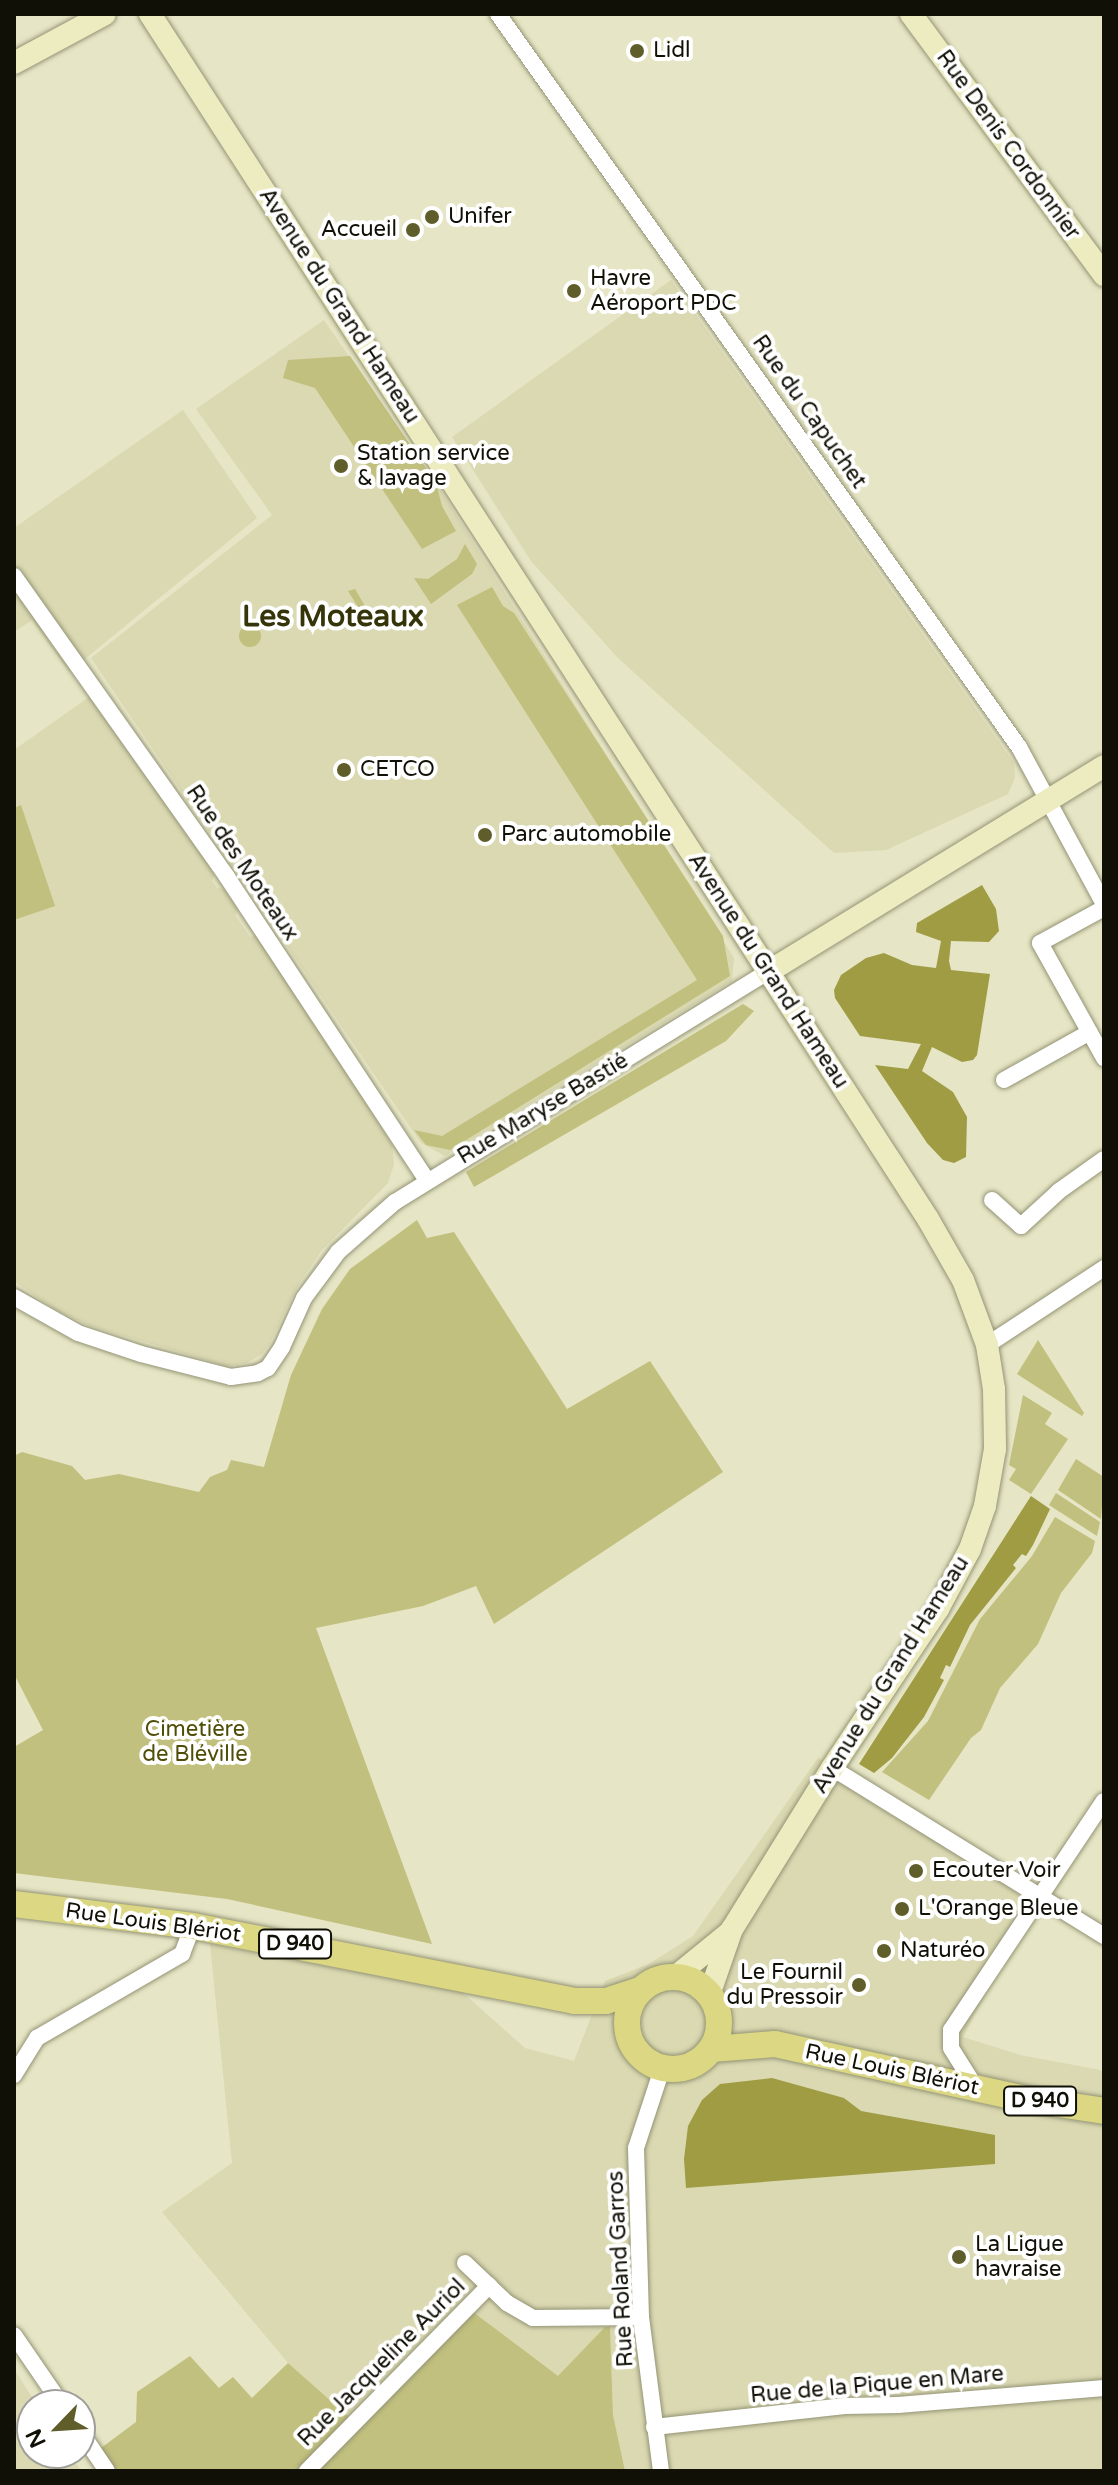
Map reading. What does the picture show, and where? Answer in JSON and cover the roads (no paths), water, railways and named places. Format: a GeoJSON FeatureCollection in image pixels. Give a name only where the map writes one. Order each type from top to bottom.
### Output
{"type":"FeatureCollection","features":[{"type":"Feature","properties":{"kind":"main road","name":"Avenue du Grand Hameau"},"geometry":{"type":"LineString","coordinates":[[150,14],[943,1243],[970,1295],[987,1345],[994,1389],[995,1449],[976,1535],[938,1609],[832,1768],[732,1929],[713,2002]]}},
{"type":"Feature","properties":{"kind":"main road","name":"Rue Denis Cordonnier"},"geometry":{"type":"LineString","coordinates":[[911,14],[1104,275]]}},
{"type":"Feature","properties":{"kind":"main road"},"geometry":{"type":"LineString","coordinates":[[14,63],[98,18]]}},
{"type":"Feature","properties":{"kind":"main road","name":"Rue Maryse Bastié"},"geometry":{"type":"LineString","coordinates":[[768,972],[1104,766]]}},
{"type":"Feature","properties":{"kind":"main road","name":"Rue Louis Blériot"},"geometry":{"type":"LineString","coordinates":[[14,1904],[193,1926],[574,2001],[606,2001],[640,1990]]}},
{"type":"Feature","properties":{"kind":"main road","name":"Avenue du Grand Hameau"},"geometry":{"type":"LineString","coordinates":[[675,1977],[732,1929]]}},
{"type":"Feature","properties":{"kind":"main road"},"geometry":{"type":"LineString","coordinates":[[675,1977],[700,1986],[713,2002],[719,2030],[712,2049],[695,2064],[662,2069],[638,2054],[626,2028],[627,2013],[640,1990],[650,1983],[675,1977]]}},
{"type":"Feature","properties":{"kind":"main road","name":"Rue Louis Blériot"},"geometry":{"type":"LineString","coordinates":[[574,2001],[626,2028]]}},
{"type":"Feature","properties":{"kind":"main road","name":"Rue Louis Blériot"},"geometry":{"type":"LineString","coordinates":[[713,2002],[775,2044]]}},
{"type":"Feature","properties":{"kind":"main road","name":"Rue Louis Blériot"},"geometry":{"type":"LineString","coordinates":[[712,2049],[775,2044],[976,2088],[1104,2111]]}},
{"type":"Feature","properties":{"kind":"street","name":"Rue du Capuchet"},"geometry":{"type":"LineString","coordinates":[[498,14],[1011,735],[1104,906]]}},
{"type":"Feature","properties":{"kind":"street","name":"Rue des Moteaux"},"geometry":{"type":"LineString","coordinates":[[14,576],[227,877],[427,1180]]}},
{"type":"Feature","properties":{"kind":"street"},"geometry":{"type":"LineString","coordinates":[[1104,906],[1040,943],[1104,1058]]}},
{"type":"Feature","properties":{"kind":"street","name":"Rue Maryse Bastié"},"geometry":{"type":"LineString","coordinates":[[14,1297],[78,1333],[141,1354],[231,1377],[258,1373],[268,1368],[282,1347],[304,1298],[338,1252],[395,1202],[768,972]]}},
{"type":"Feature","properties":{"kind":"street"},"geometry":{"type":"LineString","coordinates":[[1004,1080],[1090,1032]]}},
{"type":"Feature","properties":{"kind":"street"},"geometry":{"type":"LineString","coordinates":[[992,1200],[1021,1226],[1059,1191],[1104,1159]]}},
{"type":"Feature","properties":{"kind":"street"},"geometry":{"type":"LineString","coordinates":[[987,1345],[1104,1268]]}},
{"type":"Feature","properties":{"kind":"street"},"geometry":{"type":"LineString","coordinates":[[832,1768],[1104,1936]]}},
{"type":"Feature","properties":{"kind":"street"},"geometry":{"type":"LineString","coordinates":[[976,2088],[951,2048],[951,2030],[1104,1801]]}},
{"type":"Feature","properties":{"kind":"street"},"geometry":{"type":"LineString","coordinates":[[14,2075],[37,2038],[182,1954],[193,1926]]}},
{"type":"Feature","properties":{"kind":"street","name":"Rue Roland Garros"},"geometry":{"type":"LineString","coordinates":[[661,2471],[641,2317],[636,2148],[662,2069]]}},
{"type":"Feature","properties":{"kind":"street","name":"Rue Jacqueline Auriol"},"geometry":{"type":"LineString","coordinates":[[465,2263],[507,2303],[533,2318],[641,2317]]}},
{"type":"Feature","properties":{"kind":"street","name":"Rue Jacqueline Auriol"},"geometry":{"type":"LineString","coordinates":[[307,2471],[489,2286]]}},
{"type":"Feature","properties":{"kind":"street"},"geometry":{"type":"LineString","coordinates":[[14,2335],[51,2389]]}},
{"type":"Feature","properties":{"kind":"street","name":"Rue de la Pique en Mare"},"geometry":{"type":"LineString","coordinates":[[654,2427],[845,2406],[898,2405],[1104,2388]]}},
{"type":"Feature","properties":{"kind":"place","name":"Lidl"},"geometry":{"type":"Point","coordinates":[637,51]}},
{"type":"Feature","properties":{"kind":"place","name":"Unifer"},"geometry":{"type":"Point","coordinates":[432,217]}},
{"type":"Feature","properties":{"kind":"place","name":"Accueil"},"geometry":{"type":"Point","coordinates":[413,230]}},
{"type":"Feature","properties":{"kind":"place","name":"Havre Aéroport PDC"},"geometry":{"type":"Point","coordinates":[574,291]}},
{"type":"Feature","properties":{"kind":"place","name":"Station service & lavage"},"geometry":{"type":"Point","coordinates":[341,466]}},
{"type":"Feature","properties":{"kind":"place","name":"CETCO"},"geometry":{"type":"Point","coordinates":[344,770]}},
{"type":"Feature","properties":{"kind":"place","name":"Parc automobile"},"geometry":{"type":"Point","coordinates":[485,835]}},
{"type":"Feature","properties":{"kind":"place","name":"Ecouter Voir"},"geometry":{"type":"Point","coordinates":[916,1871]}},
{"type":"Feature","properties":{"kind":"place","name":"L'Orange Bleue"},"geometry":{"type":"Point","coordinates":[902,1909]}},
{"type":"Feature","properties":{"kind":"place","name":"Naturéo"},"geometry":{"type":"Point","coordinates":[884,1951]}},
{"type":"Feature","properties":{"kind":"place","name":"Le Fournil du Pressoir"},"geometry":{"type":"Point","coordinates":[859,1985]}},
{"type":"Feature","properties":{"kind":"place","name":"La Ligue havraise"},"geometry":{"type":"Point","coordinates":[959,2257]}},
{"type":"Feature","properties":{"kind":"district","name":"Les Moteaux"},"geometry":{"type":"Point","coordinates":[333,617]}},
{"type":"Feature","properties":{"kind":"park label","name":"Cimetière de Bléville"},"geometry":{"type":"Point","coordinates":[195,1742]}}]}
